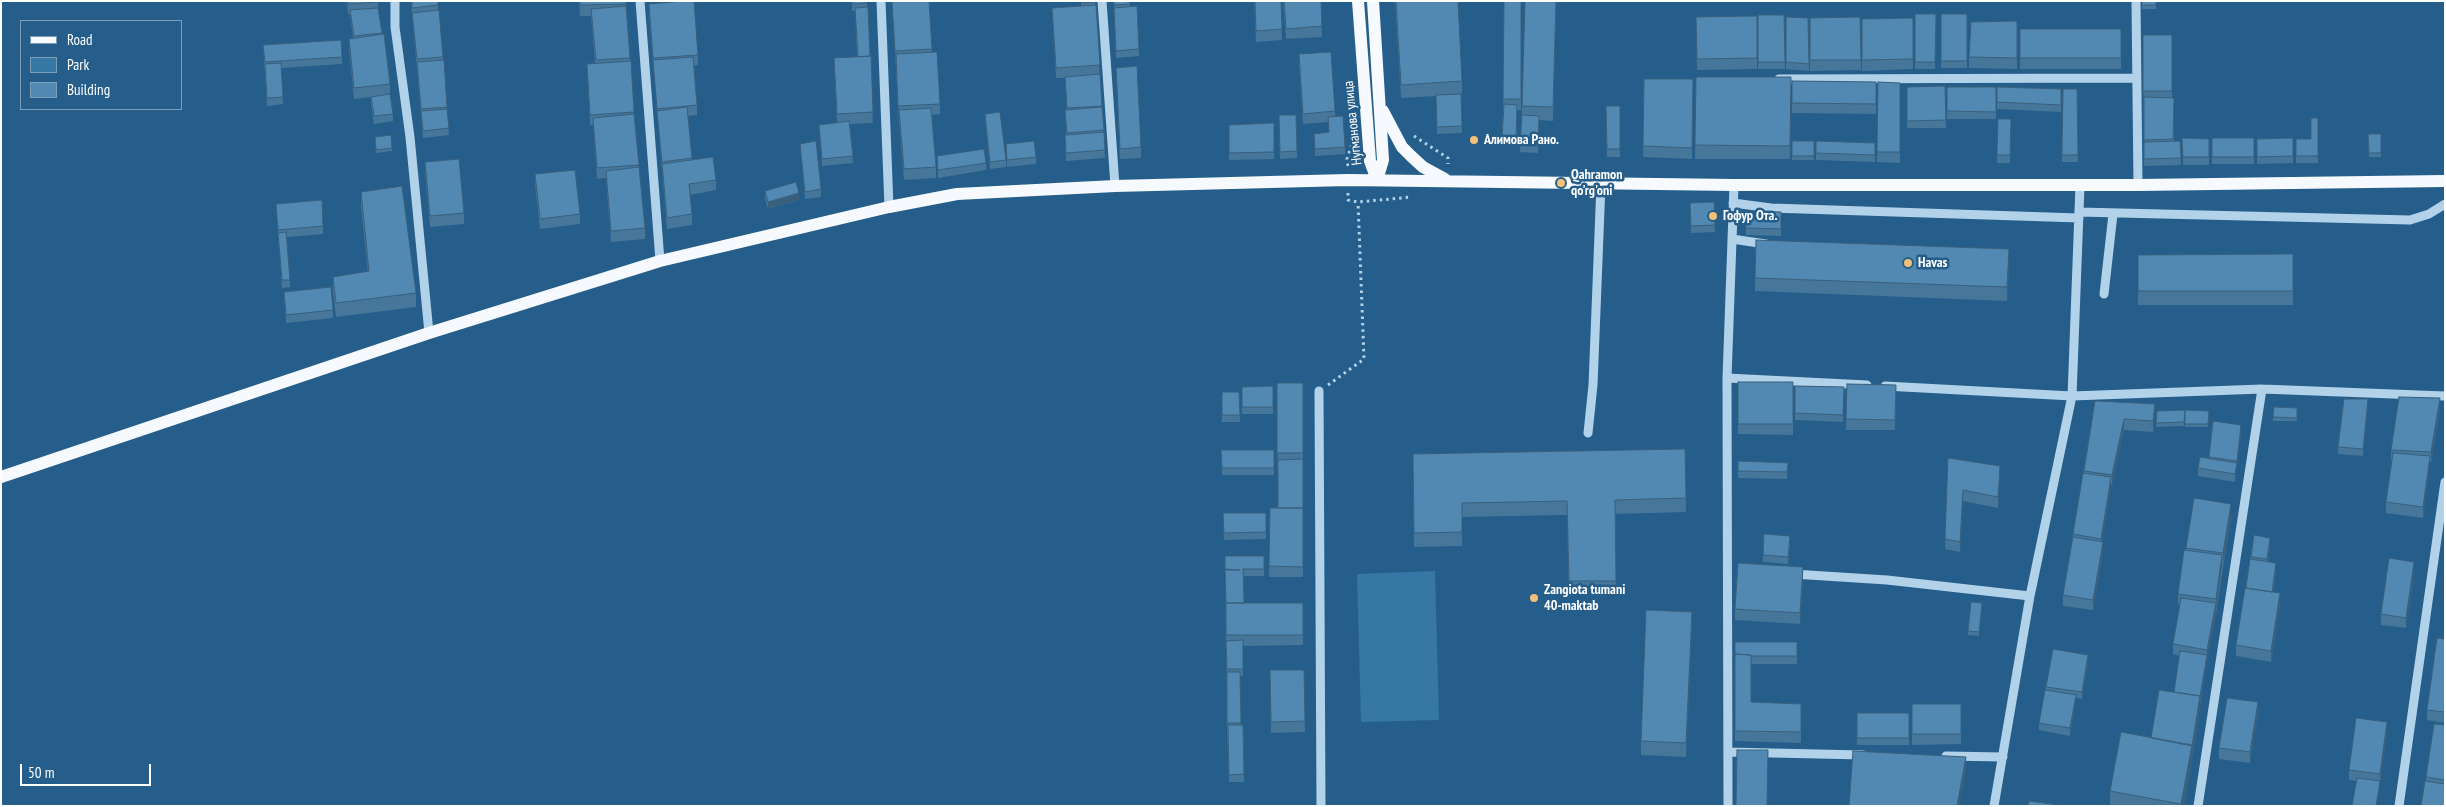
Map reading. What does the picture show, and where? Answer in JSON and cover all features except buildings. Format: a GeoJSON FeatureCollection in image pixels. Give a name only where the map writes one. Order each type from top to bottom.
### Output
{"type":"FeatureCollection","features":[{"type":"Feature","properties":{"kind":"main road","name":"Нугманова улица"},"geometry":{"type":"LineString","coordinates":[[1358,1],[1370,162],[1377,180]]}},
{"type":"Feature","properties":{"kind":"main road","name":"Нугманова улица"},"geometry":{"type":"LineString","coordinates":[[1372,1],[1383,160],[1377,180]]}},
{"type":"Feature","properties":{"kind":"main road"},"geometry":{"type":"LineString","coordinates":[[1380,105],[1394,133],[1411,156],[1423,167],[1448,174]]}},
{"type":"Feature","properties":{"kind":"main road"},"geometry":{"type":"LineString","coordinates":[[1,477],[429,333],[660,261],[889,207],[957,194],[1115,186],[1377,180],[1448,174],[1601,184],[1734,185],[2138,185],[2445,181]]}},
{"type":"Feature","properties":{"kind":"street"},"geometry":{"type":"LineString","coordinates":[[395,1],[395,27],[410,137],[429,333]]}},
{"type":"Feature","properties":{"kind":"street"},"geometry":{"type":"LineString","coordinates":[[640,1],[660,261]]}},
{"type":"Feature","properties":{"kind":"street"},"geometry":{"type":"LineString","coordinates":[[881,1],[889,207]]}},
{"type":"Feature","properties":{"kind":"street"},"geometry":{"type":"LineString","coordinates":[[1102,1],[1115,186]]}},
{"type":"Feature","properties":{"kind":"street"},"geometry":{"type":"LineString","coordinates":[[2136,1],[2138,185]]}},
{"type":"Feature","properties":{"kind":"street"},"geometry":{"type":"LineString","coordinates":[[1766,78],[2136,78]]}},
{"type":"Feature","properties":{"kind":"street"},"geometry":{"type":"LineString","coordinates":[[1588,433],[1593,385],[1601,184]]}},
{"type":"Feature","properties":{"kind":"street"},"geometry":{"type":"LineString","coordinates":[[1728,806],[1727,378],[1734,185]]}},
{"type":"Feature","properties":{"kind":"street"},"geometry":{"type":"LineString","coordinates":[[1994,806],[2030,596],[2072,396],[2080,185]]}},
{"type":"Feature","properties":{"kind":"street"},"geometry":{"type":"LineString","coordinates":[[1733,203],[1771,208],[2410,220],[2429,214],[2445,204]]}},
{"type":"Feature","properties":{"kind":"street"},"geometry":{"type":"LineString","coordinates":[[2104,294],[2113,214]]}},
{"type":"Feature","properties":{"kind":"street"},"geometry":{"type":"LineString","coordinates":[[1732,239],[1776,245]]}},
{"type":"Feature","properties":{"kind":"street"},"geometry":{"type":"LineString","coordinates":[[1727,378],[2072,396],[2262,389],[2445,396]]}},
{"type":"Feature","properties":{"kind":"street"},"geometry":{"type":"LineString","coordinates":[[2198,806],[2262,389]]}},
{"type":"Feature","properties":{"kind":"street"},"geometry":{"type":"LineString","coordinates":[[1319,391],[1321,806]]}},
{"type":"Feature","properties":{"kind":"street"},"geometry":{"type":"LineString","coordinates":[[2399,806],[2445,482]]}},
{"type":"Feature","properties":{"kind":"street"},"geometry":{"type":"LineString","coordinates":[[1728,570],[1738,570]]}},
{"type":"Feature","properties":{"kind":"street"},"geometry":{"type":"LineString","coordinates":[[1787,574],[1886,580],[2030,596]]}},
{"type":"Feature","properties":{"kind":"street"},"geometry":{"type":"LineString","coordinates":[[1728,752],[1875,755]]}},
{"type":"Feature","properties":{"kind":"street"},"geometry":{"type":"LineString","coordinates":[[1934,756],[2003,757]]}},
{"type":"Feature","properties":{"kind":"path"},"geometry":{"type":"LineString","coordinates":[[1410,134],[1448,158],[1448,174]]}},
{"type":"Feature","properties":{"kind":"path"},"geometry":{"type":"LineString","coordinates":[[1348,164],[1355,136]]}},
{"type":"Feature","properties":{"kind":"path"},"geometry":{"type":"LineString","coordinates":[[1348,190],[1348,200],[1358,202],[1421,196]]}},
{"type":"Feature","properties":{"kind":"path"},"geometry":{"type":"LineString","coordinates":[[1319,391],[1364,359],[1358,202]]}},
{"type":"Feature","properties":{"kind":"green space"},"geometry":{"type":"Polygon","coordinates":[[[1435,571],[1439,720],[1361,722],[1357,574],[1435,571]]]}},
{"type":"Feature","properties":{"kind":"place","name":"Алимова Рано."},"geometry":{"type":"Point","coordinates":[1474,140]}},
{"type":"Feature","properties":{"kind":"place","name":"Qahramon qo'rg'oni"},"geometry":{"type":"Point","coordinates":[1561,183]}},
{"type":"Feature","properties":{"kind":"place","name":"Гофур Ота."},"geometry":{"type":"Point","coordinates":[1713,216]}},
{"type":"Feature","properties":{"kind":"place","name":"Havas"},"geometry":{"type":"Point","coordinates":[1908,263]}},
{"type":"Feature","properties":{"kind":"place","name":"Zangiota tumani 40-maktab"},"geometry":{"type":"Point","coordinates":[1534,598]}}]}
